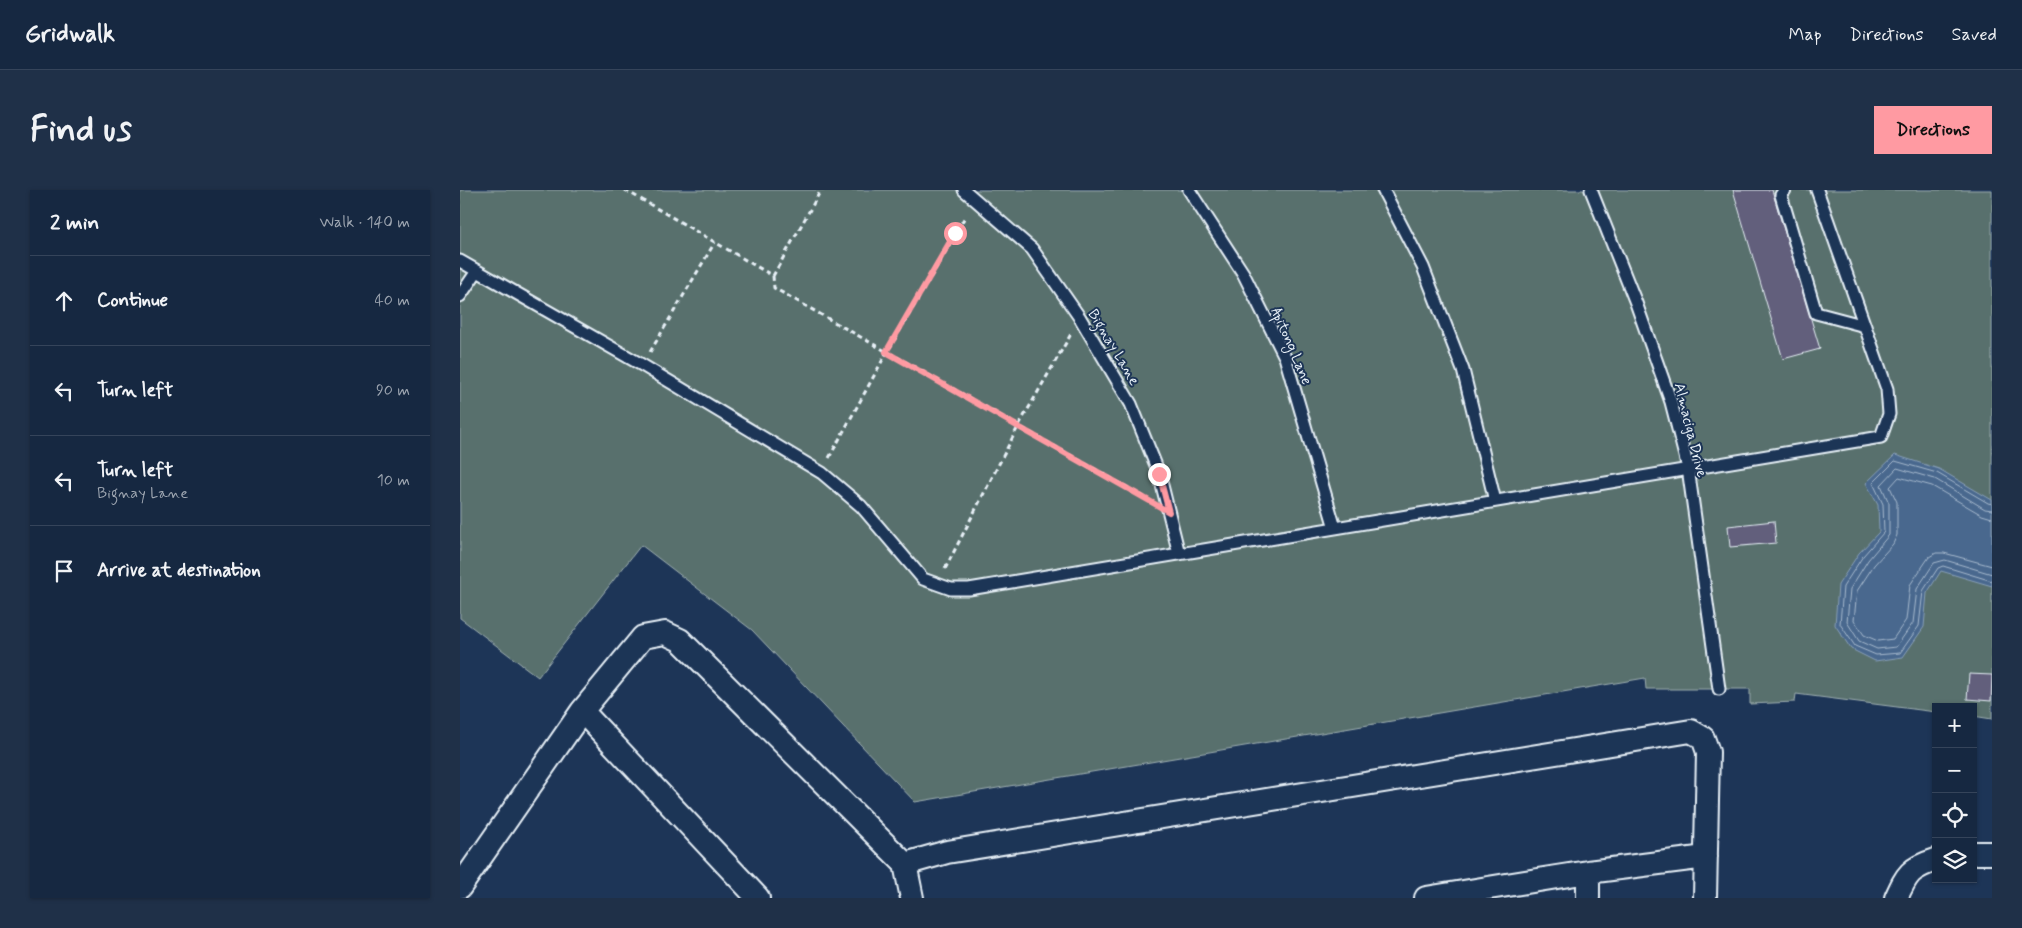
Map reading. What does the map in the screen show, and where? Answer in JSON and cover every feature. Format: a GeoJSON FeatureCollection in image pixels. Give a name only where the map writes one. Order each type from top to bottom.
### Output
{"type":"FeatureCollection","features":[{"type":"Feature","properties":{"kind":"street"},"geometry":{"type":"LineString","coordinates":[[460,887],[582,711],[643,637],[665,634],[680,640],[906,864],[912,898]]}},
{"type":"Feature","properties":{"kind":"street"},"geometry":{"type":"LineString","coordinates":[[582,711],[758,898]]}},
{"type":"Feature","properties":{"kind":"street"},"geometry":{"type":"LineString","coordinates":[[906,864],[947,852],[1691,731],[1703,738],[1708,752],[1705,898]]}},
{"type":"Feature","properties":{"kind":"street"},"geometry":{"type":"LineString","coordinates":[[1977,853],[1992,853]]}},
{"type":"Feature","properties":{"kind":"street"},"geometry":{"type":"LineString","coordinates":[[1426,898],[1469,894],[1588,872],[1706,857]]}},
{"type":"Feature","properties":{"kind":"street"},"geometry":{"type":"LineString","coordinates":[[1896,898],[1905,877],[1919,865],[1932,861]]}},
{"type":"Feature","properties":{"kind":"street"},"geometry":{"type":"LineString","coordinates":[[1588,872],[1588,898]]}},
{"type":"Feature","properties":{"kind":"lane","name":"Bignay Lane"},"geometry":{"type":"LineString","coordinates":[[964,190],[1032,249],[1080,318],[1131,404],[1159,474],[1179,554]]}},
{"type":"Feature","properties":{"kind":"lane","name":"Apitong Lane"},"geometry":{"type":"LineString","coordinates":[[1189,190],[1243,272],[1285,357],[1335,528]]}},
{"type":"Feature","properties":{"kind":"lane"},"geometry":{"type":"LineString","coordinates":[[1384,190],[1423,267],[1463,370],[1495,501]]}},
{"type":"Feature","properties":{"kind":"lane","name":"Almaciga Drive"},"geometry":{"type":"LineString","coordinates":[[1591,190],[1636,303],[1671,402],[1688,468],[1719,689]]}},
{"type":"Feature","properties":{"kind":"lane"},"geometry":{"type":"LineString","coordinates":[[1785,190],[1781,195],[1816,313],[1865,326]]}},
{"type":"Feature","properties":{"kind":"lane"},"geometry":{"type":"LineString","coordinates":[[460,261],[642,365],[821,473],[861,506],[923,578],[936,585],[951,589],[969,589],[1881,437],[1890,414],[1887,389],[1817,190]]}},
{"type":"Feature","properties":{"kind":"lane"},"geometry":{"type":"LineString","coordinates":[[460,296],[477,271]]}},
{"type":"Feature","properties":{"kind":"path"},"geometry":{"type":"LineString","coordinates":[[625,190],[773,276]]}},
{"type":"Feature","properties":{"kind":"path"},"geometry":{"type":"LineString","coordinates":[[821,190],[773,276],[774,288],[1169,512]]}},
{"type":"Feature","properties":{"kind":"path"},"geometry":{"type":"LineString","coordinates":[[821,473],[886,352],[975,199]]}},
{"type":"Feature","properties":{"kind":"path"},"geometry":{"type":"LineString","coordinates":[[642,365],[715,242]]}},
{"type":"Feature","properties":{"kind":"path"},"geometry":{"type":"LineString","coordinates":[[936,585],[1019,426],[1080,318]]}},
{"type":"Feature","properties":{"kind":"green space"},"geometry":{"type":"Polygon","coordinates":[[[460,190],[1992,190],[1992,719],[1977,717],[1977,703],[1932,703],[1932,711],[1796,694],[1795,702],[1750,704],[1750,689],[1646,689],[1645,678],[915,802],[752,630],[641,545],[538,677],[460,618],[460,190]]]}},
{"type":"Feature","properties":{"kind":"water"},"geometry":{"type":"Polygon","coordinates":[[[1895,455],[1939,469],[1992,500],[1992,586],[1941,571],[1927,593],[1924,627],[1903,657],[1875,661],[1851,649],[1835,625],[1838,585],[1859,553],[1879,532],[1878,505],[1866,483],[1895,455]]]}},
{"type":"Feature","properties":{"kind":"building"},"geometry":{"type":"Polygon","coordinates":[[[1733,190],[1772,190],[1820,349],[1783,359],[1733,190]]]}},
{"type":"Feature","properties":{"kind":"building"},"geometry":{"type":"Polygon","coordinates":[[[1774,521],[1776,543],[1730,547],[1728,526],[1774,521]]]}},
{"type":"Feature","properties":{"kind":"building"},"geometry":{"type":"Polygon","coordinates":[[[1969,674],[1992,675],[1991,701],[1967,699],[1969,674]]]}},
{"type":"Feature","properties":{"kind":"route"},"geometry":{"type":"LineString","coordinates":[[955,233],[886,352],[1169,512],[1159,474]]}}]}
